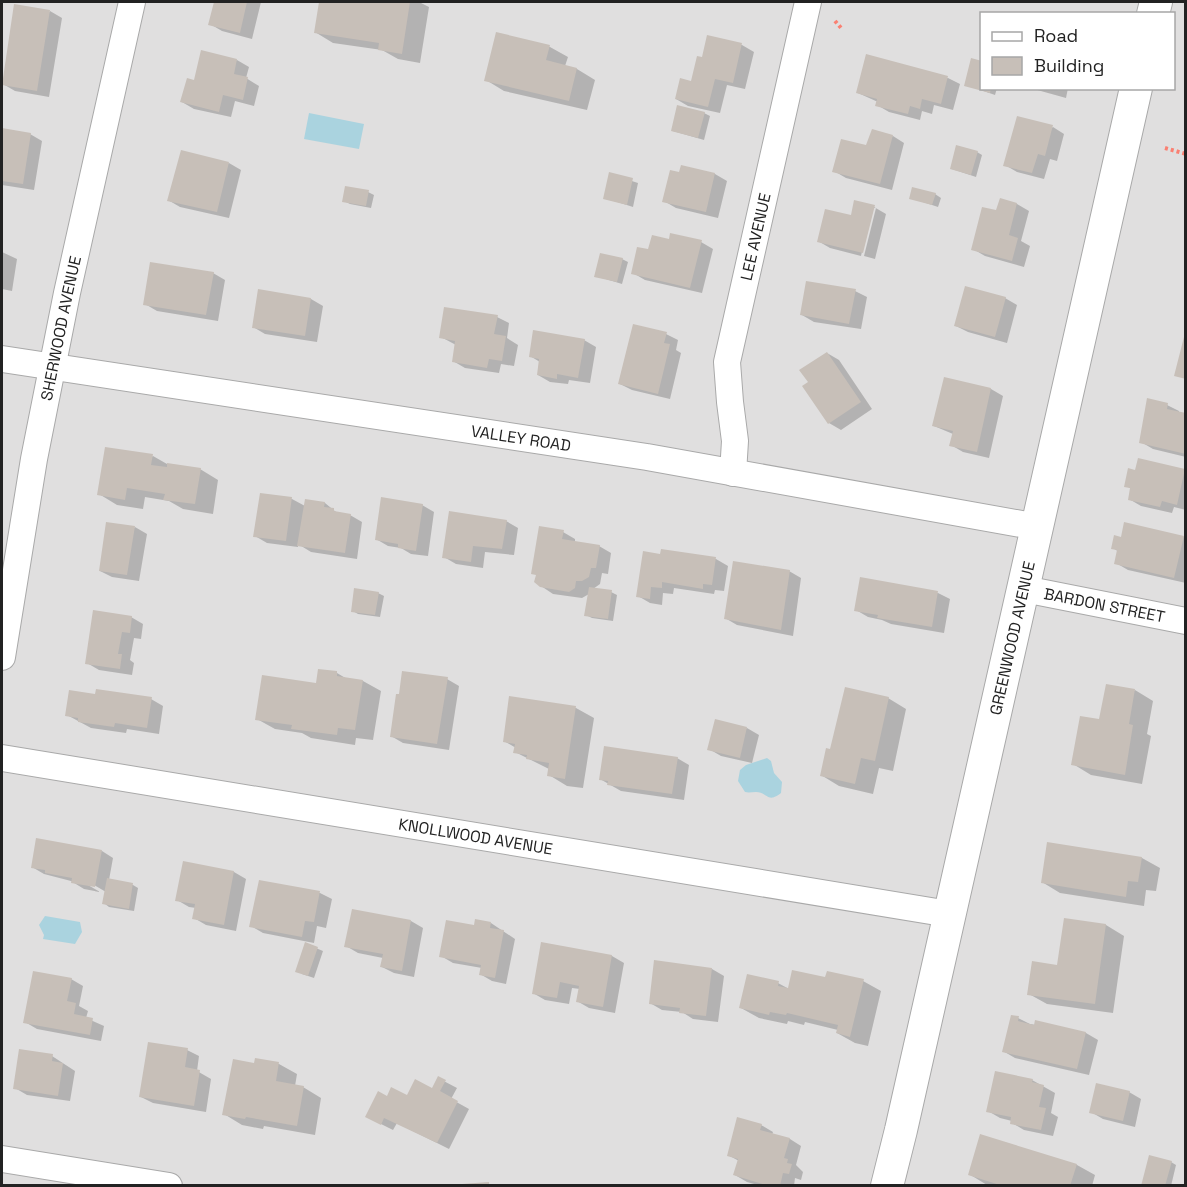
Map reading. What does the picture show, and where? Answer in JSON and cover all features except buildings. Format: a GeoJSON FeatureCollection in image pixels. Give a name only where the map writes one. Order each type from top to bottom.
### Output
{"type":"FeatureCollection","features":[{"type":"Feature","properties":{"kind":"street","name":"SHERWOOD AVENUE"},"geometry":{"type":"LineString","coordinates":[[2,657],[34,459],[52,367],[132,2]]}},
{"type":"Feature","properties":{"kind":"street","name":"LEE AVENUE"},"geometry":{"type":"LineString","coordinates":[[733,473],[735,441],[728,363],[808,2]]}},
{"type":"Feature","properties":{"kind":"street","name":"GREENWOOD AVENUE"},"geometry":{"type":"LineString","coordinates":[[887,1185],[1137,90]]}},
{"type":"Feature","properties":{"kind":"street","name":"VALLEY ROAD"},"geometry":{"type":"LineString","coordinates":[[2,359],[647,457],[1038,527]]}},
{"type":"Feature","properties":{"kind":"street","name":"BARDON STREET"},"geometry":{"type":"LineString","coordinates":[[1024,589],[1185,621]]}},
{"type":"Feature","properties":{"kind":"street","name":"KNOLLWOOD AVENUE"},"geometry":{"type":"LineString","coordinates":[[2,758],[949,914]]}},
{"type":"Feature","properties":{"kind":"street"},"geometry":{"type":"LineString","coordinates":[[2,1159],[169,1185]]}},
{"type":"Feature","properties":{"kind":"path"},"geometry":{"type":"LineString","coordinates":[[835,21],[842,29]]}},
{"type":"Feature","properties":{"kind":"path"},"geometry":{"type":"LineString","coordinates":[[1165,148],[1185,154]]}},
{"type":"Feature","properties":{"kind":"shaded area"},"geometry":{"type":"Polygon","coordinates":[[[2,2],[1185,2],[1185,1185],[2,1185],[2,2]]]}},
{"type":"Feature","properties":{"kind":"water"},"geometry":{"type":"Polygon","coordinates":[[[309,113],[364,124],[359,149],[304,139],[309,113]]]}},
{"type":"Feature","properties":{"kind":"water"},"geometry":{"type":"Polygon","coordinates":[[[767,758],[771,761],[774,773],[782,782],[781,793],[770,798],[760,792],[745,792],[738,781],[740,770],[746,765],[767,758]]]}},
{"type":"Feature","properties":{"kind":"water"},"geometry":{"type":"Polygon","coordinates":[[[45,916],[80,922],[82,932],[75,944],[43,939],[44,935],[39,925],[45,916]]]}}]}
